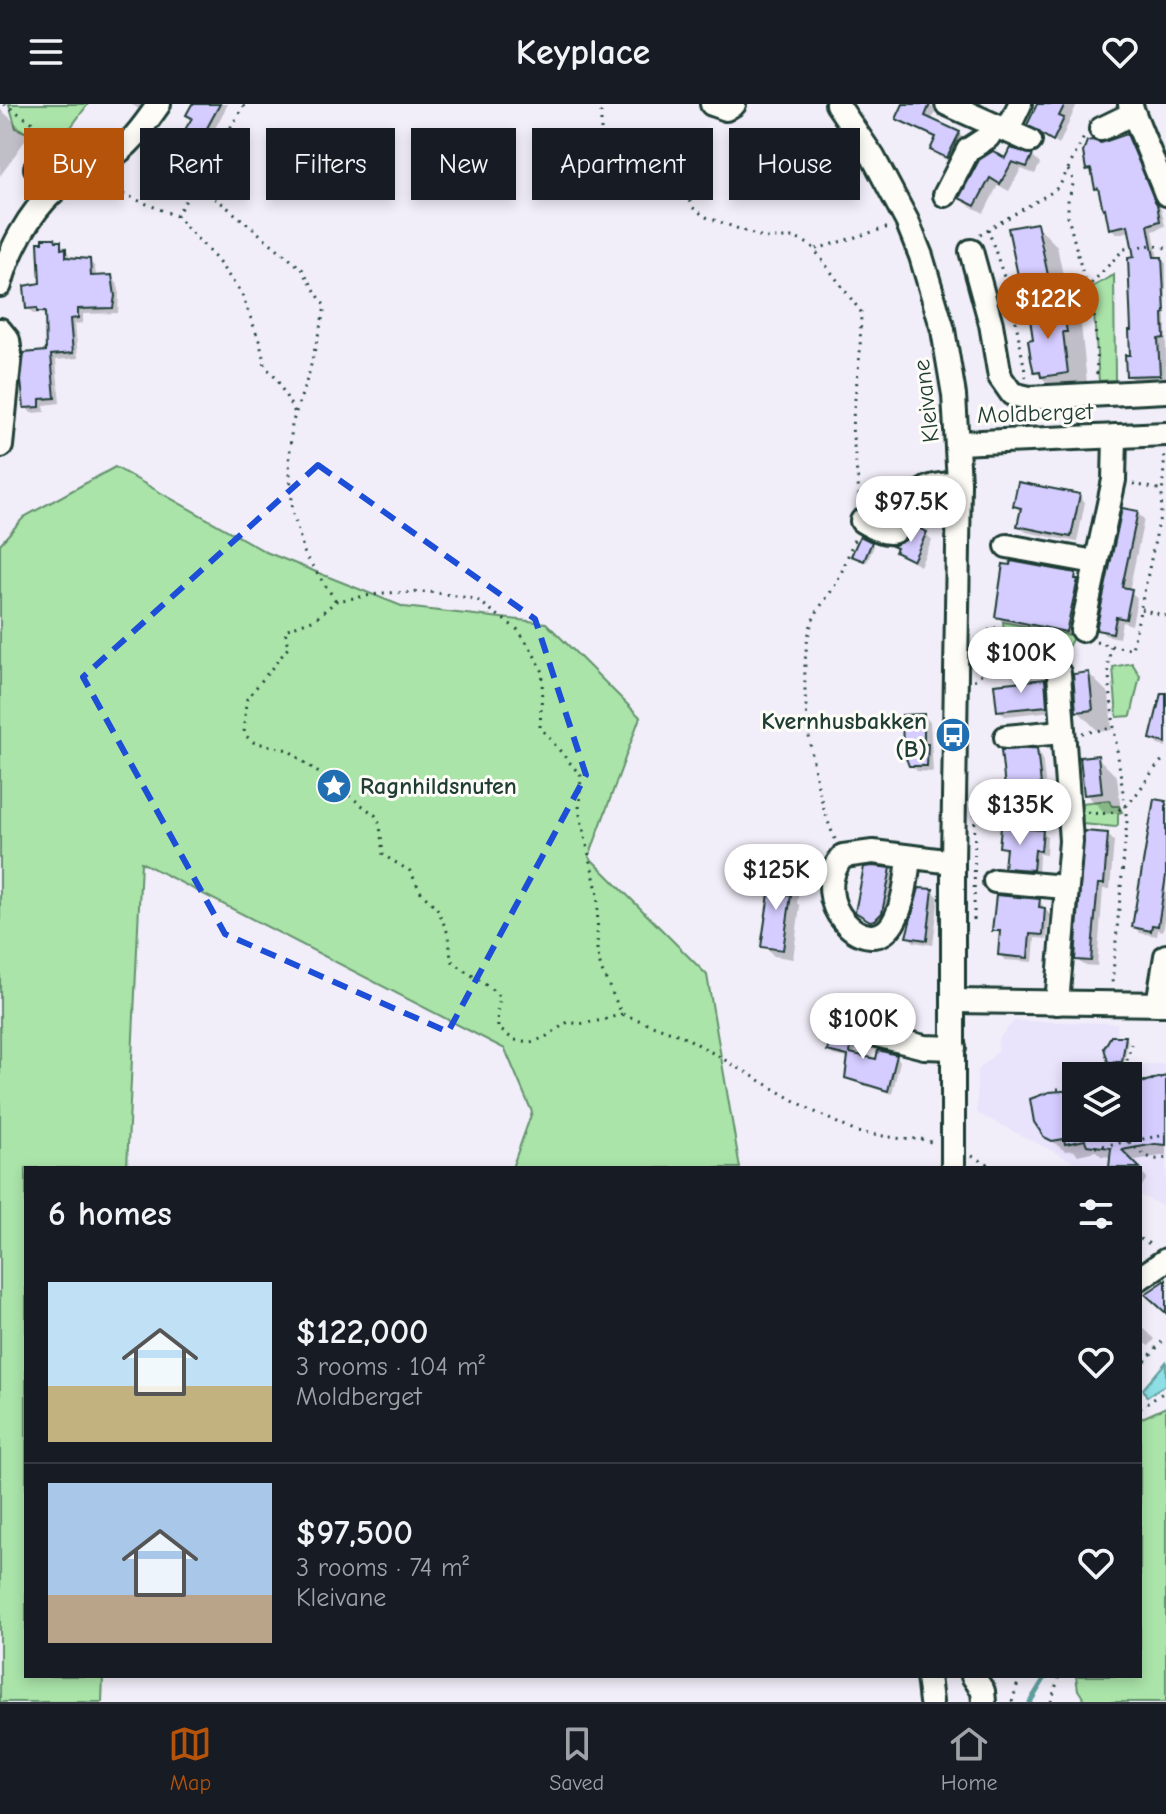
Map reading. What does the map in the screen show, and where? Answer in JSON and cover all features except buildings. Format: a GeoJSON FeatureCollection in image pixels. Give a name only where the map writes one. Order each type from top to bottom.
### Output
{"type":"FeatureCollection","features":[{"type":"Feature","properties":{"kind":"street"},"geometry":{"type":"LineString","coordinates":[[124,148],[140,132],[159,104]]}},
{"type":"Feature","properties":{"kind":"street"},"geometry":{"type":"LineString","coordinates":[[712,104],[726,109],[734,104]]}},
{"type":"Feature","properties":{"kind":"street"},"geometry":{"type":"LineString","coordinates":[[947,104],[1030,141]]}},
{"type":"Feature","properties":{"kind":"street"},"geometry":{"type":"LineString","coordinates":[[945,195],[968,150],[1001,128],[1020,104]]}},
{"type":"Feature","properties":{"kind":"street","name":"Kleivane"},"geometry":{"type":"LineString","coordinates":[[843,106],[907,221],[921,256],[943,330],[954,395],[959,483],[953,1001],[960,1156]]}},
{"type":"Feature","properties":{"kind":"street"},"geometry":{"type":"LineString","coordinates":[[1095,127],[1131,109],[1166,194]]}},
{"type":"Feature","properties":{"kind":"street"},"geometry":{"type":"LineString","coordinates":[[0,285],[6,263],[19,237],[46,200]]}},
{"type":"Feature","properties":{"kind":"street","name":"Moldberget"},"geometry":{"type":"LineString","coordinates":[[974,243],[1000,377],[1013,401],[1166,391]]}},
{"type":"Feature","properties":{"kind":"street"},"geometry":{"type":"LineString","coordinates":[[0,330],[8,340],[10,354],[1,446]]}},
{"type":"Feature","properties":{"kind":"street","name":"Moldberget"},"geometry":{"type":"LineString","coordinates":[[958,443],[1166,434]]}},
{"type":"Feature","properties":{"kind":"street","name":"Moldberget"},"geometry":{"type":"LineString","coordinates":[[1082,630],[1114,480],[1115,436]]}},
{"type":"Feature","properties":{"kind":"street"},"geometry":{"type":"LineString","coordinates":[[862,521],[881,533],[890,533],[899,527],[922,492],[959,483]]}},
{"type":"Feature","properties":{"kind":"street"},"geometry":{"type":"LineString","coordinates":[[1007,546],[1095,562]]}},
{"type":"Feature","properties":{"kind":"street"},"geometry":{"type":"LineString","coordinates":[[1057,1003],[1071,841],[1059,673]]}},
{"type":"Feature","properties":{"kind":"street"},"geometry":{"type":"LineString","coordinates":[[1006,737],[1062,734]]}},
{"type":"Feature","properties":{"kind":"street"},"geometry":{"type":"LineString","coordinates":[[909,857],[895,920],[879,934],[865,936],[847,925],[832,901],[831,879],[843,856],[873,852],[953,862]]}},
{"type":"Feature","properties":{"kind":"street"},"geometry":{"type":"LineString","coordinates":[[995,881],[1065,887]]}},
{"type":"Feature","properties":{"kind":"street"},"geometry":{"type":"LineString","coordinates":[[953,1001],[1162,1004],[1166,956]]}},
{"type":"Feature","properties":{"kind":"street"},"geometry":{"type":"LineString","coordinates":[[861,1031],[924,1047],[954,1048]]}},
{"type":"Feature","properties":{"kind":"street"},"geometry":{"type":"LineString","coordinates":[[1142,1277],[1166,1260]]}},
{"type":"Feature","properties":{"kind":"street"},"geometry":{"type":"LineString","coordinates":[[928,1678],[931,1702]]}},
{"type":"Feature","properties":{"kind":"street"},"geometry":{"type":"LineString","coordinates":[[974,1678],[983,1691],[984,1702]]}},
{"type":"Feature","properties":{"kind":"path"},"geometry":{"type":"LineString","coordinates":[[4,104],[41,128]]}},
{"type":"Feature","properties":{"kind":"path"},"geometry":{"type":"LineString","coordinates":[[230,128],[245,104]]}},
{"type":"Feature","properties":{"kind":"path"},"geometry":{"type":"LineString","coordinates":[[601,104],[601,141],[609,154],[682,180],[692,207],[720,224],[774,240],[805,240],[816,249],[861,312],[852,427],[862,521],[839,578],[813,619],[805,706],[814,768],[832,833],[843,856]]}},
{"type":"Feature","properties":{"kind":"path"},"geometry":{"type":"LineString","coordinates":[[974,243],[988,229],[1049,195],[1060,185],[1095,127]]}},
{"type":"Feature","properties":{"kind":"path"},"geometry":{"type":"LineString","coordinates":[[1068,170],[1074,181],[1068,201],[1068,217],[1095,320],[1098,394]]}},
{"type":"Feature","properties":{"kind":"path"},"geometry":{"type":"LineString","coordinates":[[124,189],[176,216],[217,260],[242,294],[265,366],[276,378],[295,413]]}},
{"type":"Feature","properties":{"kind":"path"},"geometry":{"type":"LineString","coordinates":[[176,216],[186,200]]}},
{"type":"Feature","properties":{"kind":"path"},"geometry":{"type":"LineString","coordinates":[[217,200],[302,269],[325,307],[309,373],[292,424],[289,462],[293,514],[305,555],[336,601]]}},
{"type":"Feature","properties":{"kind":"path"},"geometry":{"type":"LineString","coordinates":[[816,249],[907,221]]}},
{"type":"Feature","properties":{"kind":"path"},"geometry":{"type":"LineString","coordinates":[[988,229],[1012,301],[1013,401]]}},
{"type":"Feature","properties":{"kind":"path"},"geometry":{"type":"LineString","coordinates":[[986,306],[1088,287],[1124,249],[1151,245],[1166,248]]}},
{"type":"Feature","properties":{"kind":"path"},"geometry":{"type":"LineString","coordinates":[[1111,646],[1132,649],[1163,490],[1166,444]]}},
{"type":"Feature","properties":{"kind":"path"},"geometry":{"type":"LineString","coordinates":[[1114,480],[1163,490]]}},
{"type":"Feature","properties":{"kind":"path"},"geometry":{"type":"LineString","coordinates":[[622,1014],[601,969],[597,950],[598,895],[579,810],[581,776],[540,727],[543,672],[518,630],[476,599],[430,592],[384,593],[336,601],[315,619],[285,630],[288,648],[246,700],[244,734],[253,742],[288,750],[375,815],[380,825],[383,855],[410,871],[422,894],[437,908],[449,936],[451,960],[500,998],[498,1028],[514,1040],[531,1042],[544,1038],[568,1022],[579,1024],[622,1014],[685,1037],[813,1111],[856,1132],[867,1136],[918,1138],[990,1166]]}},
{"type":"Feature","properties":{"kind":"path"},"geometry":{"type":"LineString","coordinates":[[1141,609],[1166,616]]}},
{"type":"Feature","properties":{"kind":"path"},"geometry":{"type":"LineString","coordinates":[[1062,734],[1114,728]]}},
{"type":"Feature","properties":{"kind":"path"},"geometry":{"type":"LineString","coordinates":[[975,814],[1070,813],[1078,810],[1099,814],[1119,810],[1138,795],[1166,757]]}},
{"type":"Feature","properties":{"kind":"path"},"geometry":{"type":"LineString","coordinates":[[1126,1062],[1131,1044]]}},
{"type":"Feature","properties":{"kind":"path"},"geometry":{"type":"LineString","coordinates":[[1142,1082],[1166,1076]]}},
{"type":"Feature","properties":{"kind":"path"},"geometry":{"type":"LineString","coordinates":[[1057,1089],[1062,1089]]}},
{"type":"Feature","properties":{"kind":"path"},"geometry":{"type":"LineString","coordinates":[[1142,1140],[1166,1135]]}},
{"type":"Feature","properties":{"kind":"path"},"geometry":{"type":"LineString","coordinates":[[1095,1147],[1129,1142],[1149,1158],[1166,1158]]}},
{"type":"Feature","properties":{"kind":"path"},"geometry":{"type":"LineString","coordinates":[[1142,1365],[1166,1337]]}},
{"type":"Feature","properties":{"kind":"path"},"geometry":{"type":"LineString","coordinates":[[1142,1407],[1166,1391]]}},
{"type":"Feature","properties":{"kind":"path"},"geometry":{"type":"LineString","coordinates":[[1012,1702],[1019,1678]]}},
{"type":"Feature","properties":{"kind":"path"},"geometry":{"type":"LineString","coordinates":[[1051,1702],[1058,1678]]}},
{"type":"Feature","properties":{"kind":"highlighted area"},"geometry":{"type":"Polygon","coordinates":[[[318,465],[535,619],[586,775],[448,1032],[225,934],[83,677],[318,465]]]}},
{"type":"Feature","properties":{"kind":"shaded area"},"geometry":{"type":"Polygon","coordinates":[[[1014,1021],[1117,1023],[1118,1036],[1126,1036],[1121,1062],[1062,1062],[1062,1142],[1142,1142],[1142,1064],[1166,1064],[1166,1208],[1142,1196],[1142,1166],[1082,1166],[977,1113],[977,1071],[998,1051],[998,1039],[1014,1021]]]}},
{"type":"Feature","properties":{"kind":"green space"},"geometry":{"type":"Polygon","coordinates":[[[9,104],[88,104],[70,128],[24,128],[24,132],[16,128],[9,104]]]}},
{"type":"Feature","properties":{"kind":"green space"},"geometry":{"type":"Polygon","coordinates":[[[1114,275],[1115,380],[1099,381],[1092,287],[1114,275]]]}},
{"type":"Feature","properties":{"kind":"green space"},"geometry":{"type":"Polygon","coordinates":[[[115,467],[266,552],[404,607],[546,623],[640,717],[589,857],[707,975],[740,1166],[513,1166],[532,1112],[505,1049],[141,862],[127,1166],[24,1166],[24,1678],[103,1678],[102,1702],[0,1702],[0,544],[24,517],[115,467]]]}},
{"type":"Feature","properties":{"kind":"green space"},"geometry":{"type":"Polygon","coordinates":[[[1003,622],[1074,636],[1060,661],[1033,666],[1008,665],[1003,622]]]}},
{"type":"Feature","properties":{"kind":"green space"},"geometry":{"type":"Polygon","coordinates":[[[1132,663],[1140,676],[1131,716],[1117,717],[1113,667],[1132,663]]]}},
{"type":"Feature","properties":{"kind":"green space"},"geometry":{"type":"Polygon","coordinates":[[[1109,800],[1122,812],[1118,813],[1116,827],[1082,824],[1083,814],[1079,814],[1082,803],[1109,800]]]}},
{"type":"Feature","properties":{"kind":"green space"},"geometry":{"type":"Polygon","coordinates":[[[1166,1407],[1166,1702],[1086,1702],[1078,1690],[1076,1678],[1142,1678],[1142,1418],[1166,1407]]]}},
{"type":"Feature","properties":{"kind":"water"},"geometry":{"type":"Polygon","coordinates":[[[1166,1362],[1166,1384],[1147,1397],[1143,1389],[1166,1362]]]}},
{"type":"Feature","properties":{"kind":"waterway"},"geometry":{"type":"LineString","coordinates":[[1030,1702],[1045,1678]]}},
{"type":"Feature","properties":{"kind":"place","name":"Kvernhusbakken (B)"},"geometry":{"type":"Point","coordinates":[953,735]}},
{"type":"Feature","properties":{"kind":"place","name":"Ragnhildsnuten"},"geometry":{"type":"Point","coordinates":[334,786]}}]}
